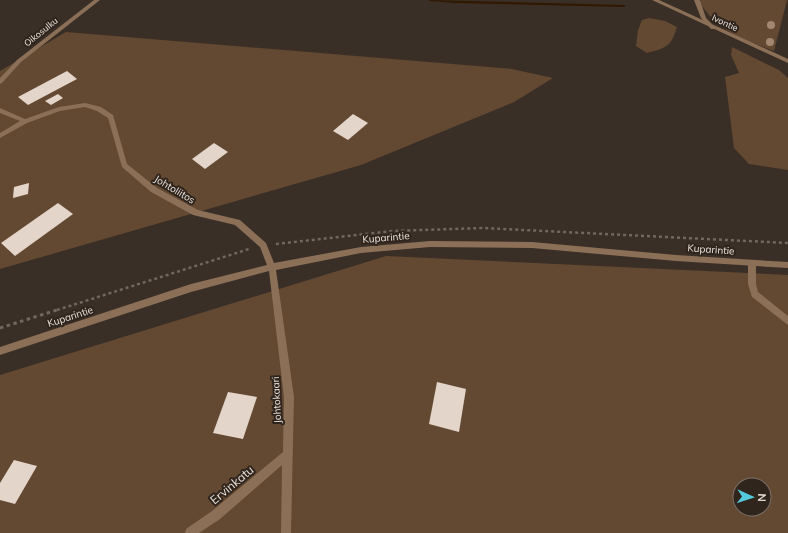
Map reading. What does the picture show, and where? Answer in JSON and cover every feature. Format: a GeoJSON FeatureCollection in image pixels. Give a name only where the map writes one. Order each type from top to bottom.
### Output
{"type":"FeatureCollection","features":[{"type":"Feature","properties":{"kind":"street","name":"Oikosulku"},"geometry":{"type":"LineString","coordinates":[[0,82],[20,61],[97,0]]}},
{"type":"Feature","properties":{"kind":"street","name":"Ivontie"},"geometry":{"type":"LineString","coordinates":[[655,0],[713,28],[788,61]]}},
{"type":"Feature","properties":{"kind":"street"},"geometry":{"type":"LineString","coordinates":[[697,0],[704,18],[713,28]]}},
{"type":"Feature","properties":{"kind":"street","name":"Johtoliitos"},"geometry":{"type":"LineString","coordinates":[[0,136],[25,121],[59,109],[85,105],[99,109],[111,117],[124,165],[154,190],[196,213],[237,222],[263,245],[272,267]]}},
{"type":"Feature","properties":{"kind":"street"},"geometry":{"type":"LineString","coordinates":[[0,110],[25,121]]}},
{"type":"Feature","properties":{"kind":"street","name":"Kuparintie"},"geometry":{"type":"LineString","coordinates":[[0,351],[191,288],[272,267],[361,250],[430,244],[532,246],[788,265]]}},
{"type":"Feature","properties":{"kind":"street"},"geometry":{"type":"LineString","coordinates":[[752,263],[752,284],[755,294],[788,321]]}},
{"type":"Feature","properties":{"kind":"street","name":"Johtokaari"},"geometry":{"type":"LineString","coordinates":[[272,267],[289,397],[286,533]]}},
{"type":"Feature","properties":{"kind":"street","name":"Ervinkatu"},"geometry":{"type":"LineString","coordinates":[[190,533],[216,515],[288,454]]}},
{"type":"Feature","properties":{"kind":"shaded area"},"geometry":{"type":"Polygon","coordinates":[[[701,0],[787,0],[774,51],[752,43],[723,27],[707,12],[700,2],[701,0]]]}},
{"type":"Feature","properties":{"kind":"shaded area"},"geometry":{"type":"Polygon","coordinates":[[[649,18],[665,21],[677,27],[675,34],[667,46],[647,53],[636,46],[638,30],[642,20],[649,18]]]}},
{"type":"Feature","properties":{"kind":"shaded area"},"geometry":{"type":"Polygon","coordinates":[[[66,32],[512,69],[553,78],[514,102],[361,165],[0,269],[0,71],[66,32]]]}},
{"type":"Feature","properties":{"kind":"shaded area"},"geometry":{"type":"Polygon","coordinates":[[[732,47],[779,70],[788,78],[788,170],[749,164],[734,148],[725,77],[739,73],[731,55],[732,47]]]}},
{"type":"Feature","properties":{"kind":"shaded area"},"geometry":{"type":"Polygon","coordinates":[[[386,256],[788,275],[788,533],[0,533],[0,375],[386,256]]]}},
{"type":"Feature","properties":{"kind":"building"},"geometry":{"type":"Polygon","coordinates":[[[67,71],[77,79],[28,105],[18,97],[67,71]]]}},
{"type":"Feature","properties":{"kind":"building"},"geometry":{"type":"Polygon","coordinates":[[[58,94],[63,98],[51,105],[45,101],[58,94]]]}},
{"type":"Feature","properties":{"kind":"building"},"geometry":{"type":"Polygon","coordinates":[[[353,114],[368,123],[348,140],[333,131],[353,114]]]}},
{"type":"Feature","properties":{"kind":"building"},"geometry":{"type":"Polygon","coordinates":[[[214,143],[228,152],[205,169],[192,159],[214,143]]]}},
{"type":"Feature","properties":{"kind":"building"},"geometry":{"type":"Polygon","coordinates":[[[29,183],[28,194],[13,198],[14,187],[29,183]]]}},
{"type":"Feature","properties":{"kind":"building"},"geometry":{"type":"Polygon","coordinates":[[[58,203],[73,214],[15,256],[1,243],[58,203]]]}},
{"type":"Feature","properties":{"kind":"building"},"geometry":{"type":"Polygon","coordinates":[[[437,382],[466,389],[459,432],[429,424],[437,382]]]}},
{"type":"Feature","properties":{"kind":"building"},"geometry":{"type":"Polygon","coordinates":[[[228,392],[257,397],[243,439],[213,433],[228,392]]]}},
{"type":"Feature","properties":{"kind":"building"},"geometry":{"type":"Polygon","coordinates":[[[14,460],[37,466],[15,504],[0,500],[0,483],[14,460]]]}},
{"type":"Feature","properties":{"kind":"waterway"},"geometry":{"type":"LineString","coordinates":[[430,0],[455,2],[624,6]]}}]}
